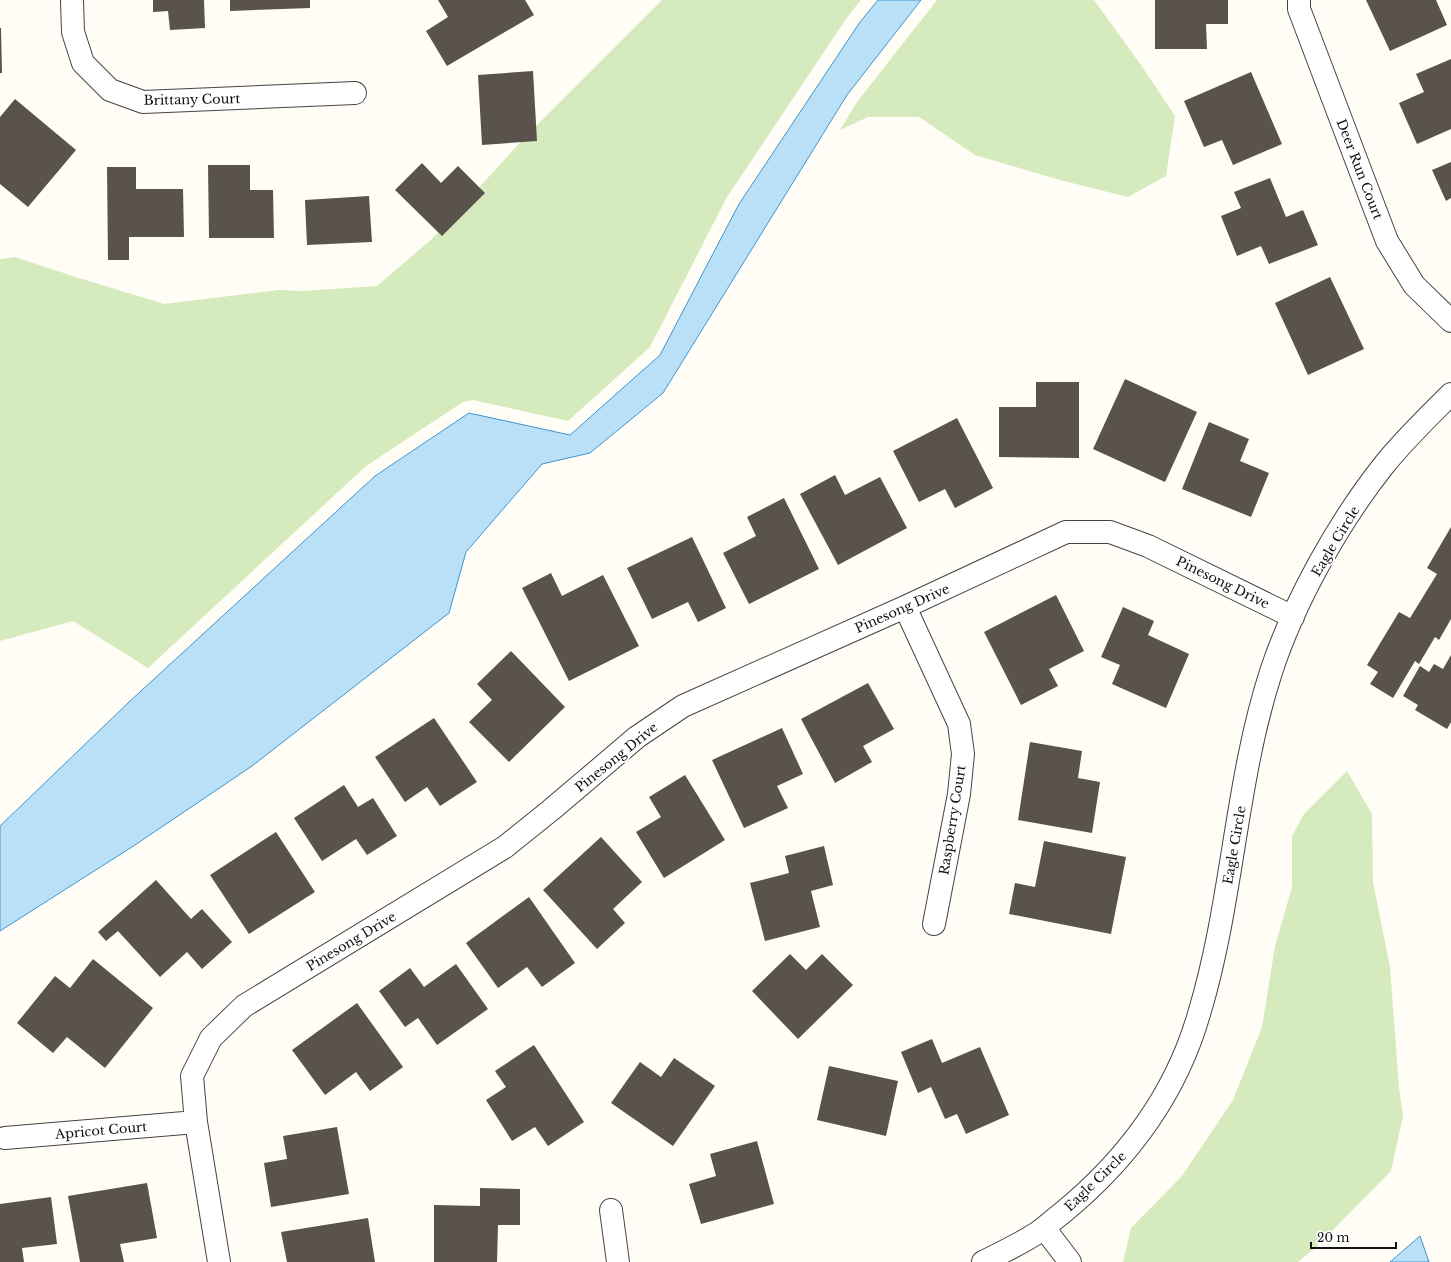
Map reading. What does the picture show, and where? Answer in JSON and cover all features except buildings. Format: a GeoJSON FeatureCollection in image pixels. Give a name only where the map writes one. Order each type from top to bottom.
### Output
{"type":"FeatureCollection","features":[{"type":"Feature","properties":{"kind":"street","name":"Brittany Court"},"geometry":{"type":"LineString","coordinates":[[72,0],[73,32],[83,63],[110,90],[143,102],[355,93]]}},
{"type":"Feature","properties":{"kind":"street","name":"Deer Run Court"},"geometry":{"type":"LineString","coordinates":[[1299,0],[1299,9],[1387,241],[1414,284],[1451,321]]}},
{"type":"Feature","properties":{"kind":"street","name":"Eagle Circle"},"geometry":{"type":"LineString","coordinates":[[983,1262],[1044,1228],[1080,1198],[1121,1158],[1153,1114],[1181,1064],[1199,1014],[1215,950],[1257,721],[1272,670],[1293,617],[1316,569],[1348,515],[1384,465],[1451,394]]}},
{"type":"Feature","properties":{"kind":"street","name":"Pinesong Drive"},"geometry":{"type":"LineString","coordinates":[[219,1262],[196,1122],[192,1076],[211,1038],[244,1006],[505,847],[551,810],[636,737],[683,706],[906,607],[1066,532],[1110,532],[1148,546],[1293,617]]}},
{"type":"Feature","properties":{"kind":"street","name":"Raspberry Court"},"geometry":{"type":"LineString","coordinates":[[906,607],[959,724],[963,754],[959,794],[934,924]]}},
{"type":"Feature","properties":{"kind":"street","name":"Apricot Court"},"geometry":{"type":"LineString","coordinates":[[5,1138],[196,1122]]}},
{"type":"Feature","properties":{"kind":"street"},"geometry":{"type":"LineString","coordinates":[[611,1210],[618,1262]]}},
{"type":"Feature","properties":{"kind":"street"},"geometry":{"type":"LineString","coordinates":[[1044,1228],[1070,1262]]}},
{"type":"Feature","properties":{"kind":"green space"},"geometry":{"type":"Polygon","coordinates":[[[662,0],[861,0],[848,16],[727,197],[650,347],[568,421],[473,400],[463,402],[366,466],[148,668],[73,621],[0,641],[0,259],[15,257],[164,304],[279,290],[303,291],[377,286],[433,238],[525,137],[662,0]]]}},
{"type":"Feature","properties":{"kind":"green space"},"geometry":{"type":"Polygon","coordinates":[[[937,0],[1094,0],[1141,65],[1175,116],[1166,176],[1128,197],[1060,180],[975,155],[919,117],[868,117],[840,130],[857,102],[937,0]]]}},
{"type":"Feature","properties":{"kind":"green space"},"geometry":{"type":"Polygon","coordinates":[[[1347,771],[1372,814],[1373,882],[1390,967],[1399,1087],[1403,1116],[1391,1171],[1314,1249],[1298,1262],[1123,1262],[1131,1228],[1182,1176],[1233,1100],[1262,1027],[1275,946],[1292,887],[1292,836],[1304,814],[1347,771]]]}},
{"type":"Feature","properties":{"kind":"water"},"geometry":{"type":"Polygon","coordinates":[[[878,0],[921,0],[847,95],[663,393],[590,453],[542,464],[466,552],[449,613],[252,766],[135,845],[0,931],[0,826],[129,702],[375,476],[469,413],[570,435],[660,355],[739,204],[860,22],[878,0]]]}},
{"type":"Feature","properties":{"kind":"water"},"geometry":{"type":"Polygon","coordinates":[[[1420,1236],[1429,1262],[1390,1262],[1420,1236]]]}}]}
